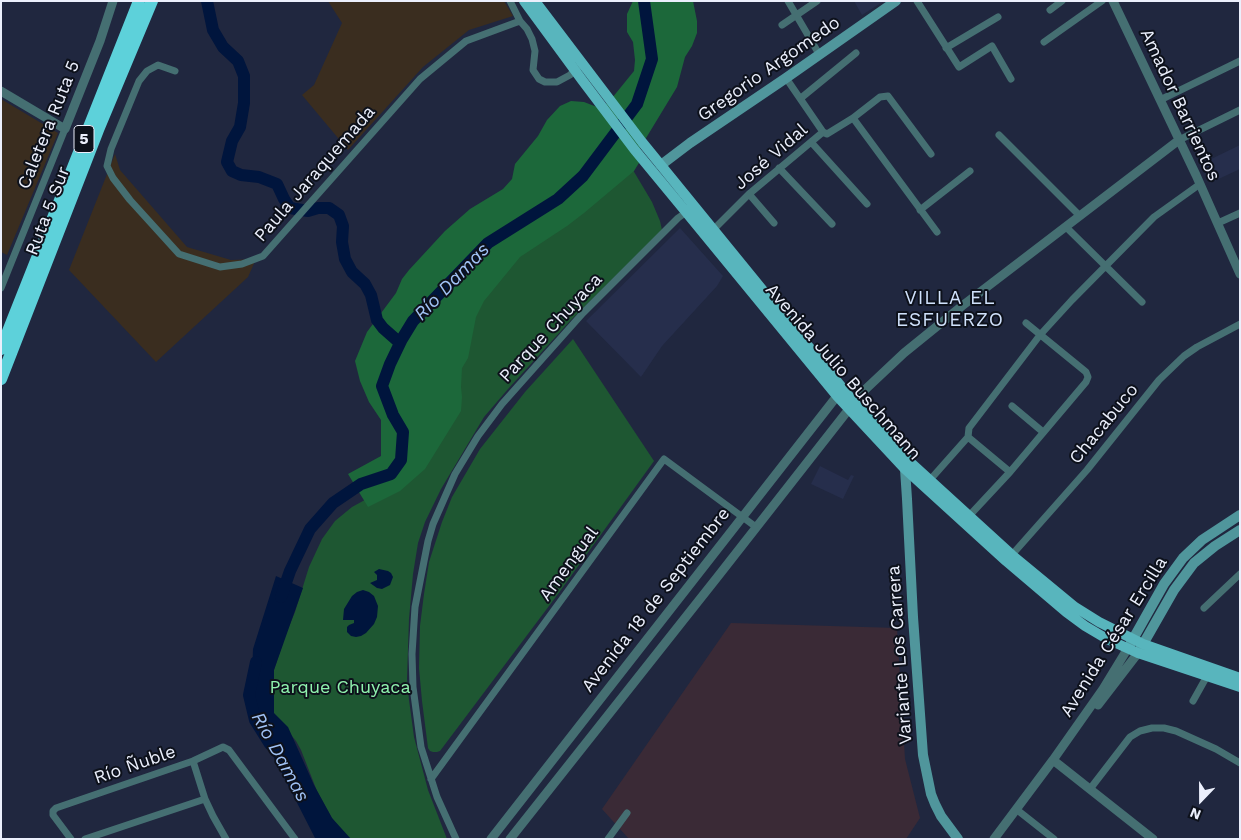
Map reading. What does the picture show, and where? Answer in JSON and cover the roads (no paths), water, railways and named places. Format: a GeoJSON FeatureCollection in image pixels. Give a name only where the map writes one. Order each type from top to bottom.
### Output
{"type":"FeatureCollection","features":[{"type":"Feature","properties":{"kind":"highway","name":"Ruta 5 Sur"},"geometry":{"type":"LineString","coordinates":[[1,349],[138,1]]}},
{"type":"Feature","properties":{"kind":"highway","name":"Ruta 5 Sur"},"geometry":{"type":"LineString","coordinates":[[1,380],[98,130],[152,1]]}},
{"type":"Feature","properties":{"kind":"main road","name":"Avenida Julio Buschmann"},"geometry":{"type":"LineString","coordinates":[[524,1],[578,66],[590,74],[638,145],[647,165],[690,209]]}},
{"type":"Feature","properties":{"kind":"main road","name":"Avenida Julio Buschmann"},"geometry":{"type":"LineString","coordinates":[[535,1],[578,66],[582,80],[638,145],[661,165],[690,209],[708,231],[851,405],[908,466],[1076,619],[1095,632],[1240,687]]}},
{"type":"Feature","properties":{"kind":"main road","name":"Gregorio Argomedo"},"geometry":{"type":"LineString","coordinates":[[661,165],[896,1]]}},
{"type":"Feature","properties":{"kind":"main road"},"geometry":{"type":"LineString","coordinates":[[647,165],[661,165],[658,178]]}},
{"type":"Feature","properties":{"kind":"main road","name":"Avenida Julio Buschmann"},"geometry":{"type":"LineString","coordinates":[[708,231],[837,396],[851,405]]}},
{"type":"Feature","properties":{"kind":"main road","name":"Avenida Julio Buschmann"},"geometry":{"type":"LineString","coordinates":[[908,466],[929,481],[969,516],[1009,558]]}},
{"type":"Feature","properties":{"kind":"main road","name":"Variante Los Carrera"},"geometry":{"type":"LineString","coordinates":[[908,466],[913,617],[923,755],[931,794],[935,804],[941,816],[958,839]]}},
{"type":"Feature","properties":{"kind":"main road"},"geometry":{"type":"LineString","coordinates":[[1238,516],[1236,524],[1240,529]]}},
{"type":"Feature","properties":{"kind":"main road","name":"Avenida César Ercilla"},"geometry":{"type":"LineString","coordinates":[[1130,644],[1171,574],[1190,551],[1238,516]]}},
{"type":"Feature","properties":{"kind":"main road","name":"Avenida César Ercilla"},"geometry":{"type":"LineString","coordinates":[[1141,648],[1181,579],[1194,563],[1240,529]]}},
{"type":"Feature","properties":{"kind":"main road"},"geometry":{"type":"LineString","coordinates":[[1190,551],[1194,563]]}},
{"type":"Feature","properties":{"kind":"main road"},"geometry":{"type":"LineString","coordinates":[[1160,592],[1162,599],[1167,603]]}},
{"type":"Feature","properties":{"kind":"main road","name":"Avenida Julio Buschmann"},"geometry":{"type":"LineString","coordinates":[[1141,648],[1240,678]]}},
{"type":"Feature","properties":{"kind":"street","name":"Caletera Ruta 5"},"geometry":{"type":"LineString","coordinates":[[1,288],[100,41],[113,1]]}},
{"type":"Feature","properties":{"kind":"street"},"geometry":{"type":"LineString","coordinates":[[510,1],[532,39],[535,51],[533,70],[539,79],[545,82],[557,82],[565,78],[578,66]]}},
{"type":"Feature","properties":{"kind":"street"},"geometry":{"type":"LineString","coordinates":[[788,1],[819,54]]}},
{"type":"Feature","properties":{"kind":"street"},"geometry":{"type":"LineString","coordinates":[[917,1],[959,67],[992,46],[1011,79]]}},
{"type":"Feature","properties":{"kind":"street"},"geometry":{"type":"LineString","coordinates":[[1050,10],[1062,1]]}},
{"type":"Feature","properties":{"kind":"street"},"geometry":{"type":"LineString","coordinates":[[1044,42],[1102,1]]}},
{"type":"Feature","properties":{"kind":"street","name":"Amador Barrientos"},"geometry":{"type":"LineString","coordinates":[[1113,1],[1200,184],[1240,274]]}},
{"type":"Feature","properties":{"kind":"street"},"geometry":{"type":"LineString","coordinates":[[782,25],[817,2]]}},
{"type":"Feature","properties":{"kind":"street"},"geometry":{"type":"LineString","coordinates":[[946,48],[998,17]]}},
{"type":"Feature","properties":{"kind":"street","name":"Paula Jaraquemada"},"geometry":{"type":"LineString","coordinates":[[176,71],[158,65],[147,71],[139,81],[111,149],[107,166],[113,178],[130,200],[179,254],[220,267],[242,264],[263,256],[420,78],[466,41],[520,21]]}},
{"type":"Feature","properties":{"kind":"street","name":"Gregorio Argomedo"},"geometry":{"type":"LineString","coordinates":[[801,98],[856,53]]}},
{"type":"Feature","properties":{"kind":"street"},"geometry":{"type":"LineString","coordinates":[[1160,100],[1240,61]]}},
{"type":"Feature","properties":{"kind":"street"},"geometry":{"type":"LineString","coordinates":[[786,78],[824,132]]}},
{"type":"Feature","properties":{"kind":"street"},"geometry":{"type":"LineString","coordinates":[[1,91],[65,129]]}},
{"type":"Feature","properties":{"kind":"street","name":"José Vidal"},"geometry":{"type":"LineString","coordinates":[[708,231],[810,142],[824,132],[827,134],[853,118],[880,97],[888,96],[931,154]]}},
{"type":"Feature","properties":{"kind":"street"},"geometry":{"type":"LineString","coordinates":[[1179,140],[1240,110]]}},
{"type":"Feature","properties":{"kind":"street"},"geometry":{"type":"LineString","coordinates":[[853,118],[936,232]]}},
{"type":"Feature","properties":{"kind":"street"},"geometry":{"type":"LineString","coordinates":[[999,135],[1080,216]]}},
{"type":"Feature","properties":{"kind":"street","name":"Avenida 18 de Septiembre"},"geometry":{"type":"LineString","coordinates":[[510,839],[851,405],[904,353],[962,306],[1179,140]]}},
{"type":"Feature","properties":{"kind":"street"},"geometry":{"type":"LineString","coordinates":[[810,142],[867,204]]}},
{"type":"Feature","properties":{"kind":"street"},"geometry":{"type":"LineString","coordinates":[[779,168],[832,224]]}},
{"type":"Feature","properties":{"kind":"street"},"geometry":{"type":"LineString","coordinates":[[920,210],[970,171]]}},
{"type":"Feature","properties":{"kind":"street"},"geometry":{"type":"LineString","coordinates":[[929,481],[968,436],[968,428],[1040,335],[1154,217],[1200,184]]}},
{"type":"Feature","properties":{"kind":"street"},"geometry":{"type":"LineString","coordinates":[[750,194],[774,223]]}},
{"type":"Feature","properties":{"kind":"street","name":"Parque Chuyaca"},"geometry":{"type":"LineString","coordinates":[[456,839],[445,816],[421,747],[413,686],[412,654],[415,607],[428,541],[455,474],[502,404],[583,313],[678,218],[690,209]]}},
{"type":"Feature","properties":{"kind":"street"},"geometry":{"type":"LineString","coordinates":[[1218,223],[1240,213]]}},
{"type":"Feature","properties":{"kind":"street"},"geometry":{"type":"LineString","coordinates":[[1066,227],[1142,302]]}},
{"type":"Feature","properties":{"kind":"street"},"geometry":{"type":"LineString","coordinates":[[969,516],[1010,472],[1086,382],[1088,377],[1086,372],[1026,323]]}},
{"type":"Feature","properties":{"kind":"street","name":"Chacabuco"},"geometry":{"type":"LineString","coordinates":[[1009,558],[1087,470],[1159,380],[1184,356],[1197,347],[1240,324]]}},
{"type":"Feature","properties":{"kind":"street","name":"Avenida 18 de Septiembre"},"geometry":{"type":"LineString","coordinates":[[491,839],[837,396]]}},
{"type":"Feature","properties":{"kind":"street"},"geometry":{"type":"LineString","coordinates":[[1012,406],[1043,432]]}},
{"type":"Feature","properties":{"kind":"street"},"geometry":{"type":"LineString","coordinates":[[968,436],[1010,472]]}},
{"type":"Feature","properties":{"kind":"street","name":"Amengual"},"geometry":{"type":"LineString","coordinates":[[431,779],[664,459],[756,527]]}},
{"type":"Feature","properties":{"kind":"street"},"geometry":{"type":"LineString","coordinates":[[778,472],[791,482]]}},
{"type":"Feature","properties":{"kind":"street"},"geometry":{"type":"LineString","coordinates":[[1204,608],[1240,574]]}},
{"type":"Feature","properties":{"kind":"street"},"geometry":{"type":"LineString","coordinates":[[651,633],[664,643]]}},
{"type":"Feature","properties":{"kind":"street","name":"Avenida César Ercilla"},"geometry":{"type":"LineString","coordinates":[[994,839],[1065,743],[1103,688],[1130,644]]}},
{"type":"Feature","properties":{"kind":"street","name":"Avenida César Ercilla"},"geometry":{"type":"LineString","coordinates":[[1065,743],[1092,713],[1141,648]]}},
{"type":"Feature","properties":{"kind":"street"},"geometry":{"type":"LineString","coordinates":[[1193,702],[1207,676]]}},
{"type":"Feature","properties":{"kind":"street"},"geometry":{"type":"LineString","coordinates":[[1090,789],[1130,737],[1140,731],[1152,728],[1164,728],[1176,732],[1216,749],[1240,763]]}},
{"type":"Feature","properties":{"kind":"street","name":"Río Ñuble"},"geometry":{"type":"LineString","coordinates":[[71,839],[54,816],[53,811],[57,808],[193,761],[221,748],[226,748],[295,839]]}},
{"type":"Feature","properties":{"kind":"street"},"geometry":{"type":"LineString","coordinates":[[1053,760],[1153,839]]}},
{"type":"Feature","properties":{"kind":"street"},"geometry":{"type":"LineString","coordinates":[[193,761],[205,798],[223,838]]}},
{"type":"Feature","properties":{"kind":"street"},"geometry":{"type":"LineString","coordinates":[[542,772],[555,782]]}},
{"type":"Feature","properties":{"kind":"street"},"geometry":{"type":"LineString","coordinates":[[86,839],[205,798]]}},
{"type":"Feature","properties":{"kind":"street"},"geometry":{"type":"LineString","coordinates":[[1016,809],[1054,839]]}},
{"type":"Feature","properties":{"kind":"street"},"geometry":{"type":"LineString","coordinates":[[608,839],[627,813]]}},
{"type":"Feature","properties":{"kind":"water"},"geometry":{"type":"Polygon","coordinates":[[[379,569],[388,571],[393,577],[390,585],[382,589],[370,583],[377,580],[377,575],[374,572],[379,569]]]}},
{"type":"Feature","properties":{"kind":"water"},"geometry":{"type":"Polygon","coordinates":[[[276,576],[303,588],[274,670],[274,713],[288,727],[314,785],[332,818],[351,839],[315,838],[269,748],[251,703],[253,649],[276,576]]]}},
{"type":"Feature","properties":{"kind":"water"},"geometry":{"type":"Polygon","coordinates":[[[363,590],[374,596],[378,606],[377,617],[366,633],[356,637],[351,636],[347,632],[347,627],[354,623],[354,620],[343,620],[344,609],[352,596],[363,590]]]}},
{"type":"Feature","properties":{"kind":"waterway"},"geometry":{"type":"LineString","coordinates":[[207,1],[213,30],[223,47],[238,61],[244,76],[244,103],[240,127],[232,141],[227,162],[232,171],[241,175],[259,177],[277,184],[290,208],[308,211],[318,208],[329,208],[339,215],[343,226],[342,242],[345,259],[352,272],[365,284],[371,295],[377,320],[400,343]]}},
{"type":"Feature","properties":{"kind":"waterway","name":"Río Damas"},"geometry":{"type":"LineString","coordinates":[[281,597],[290,571],[310,529],[333,503],[361,484],[391,474],[401,460],[403,432],[393,415],[382,386],[390,364],[413,321],[488,243],[558,199],[583,176],[637,104],[652,59],[644,1]]}},
{"type":"Feature","properties":{"kind":"waterway","name":"Río Damas"},"geometry":{"type":"LineString","coordinates":[[256,662],[249,695],[255,720],[270,744]]}},
{"type":"Feature","properties":{"kind":"district","name":"VILLA EL ESFUERZO"},"geometry":{"type":"Point","coordinates":[950,309]}}]}
